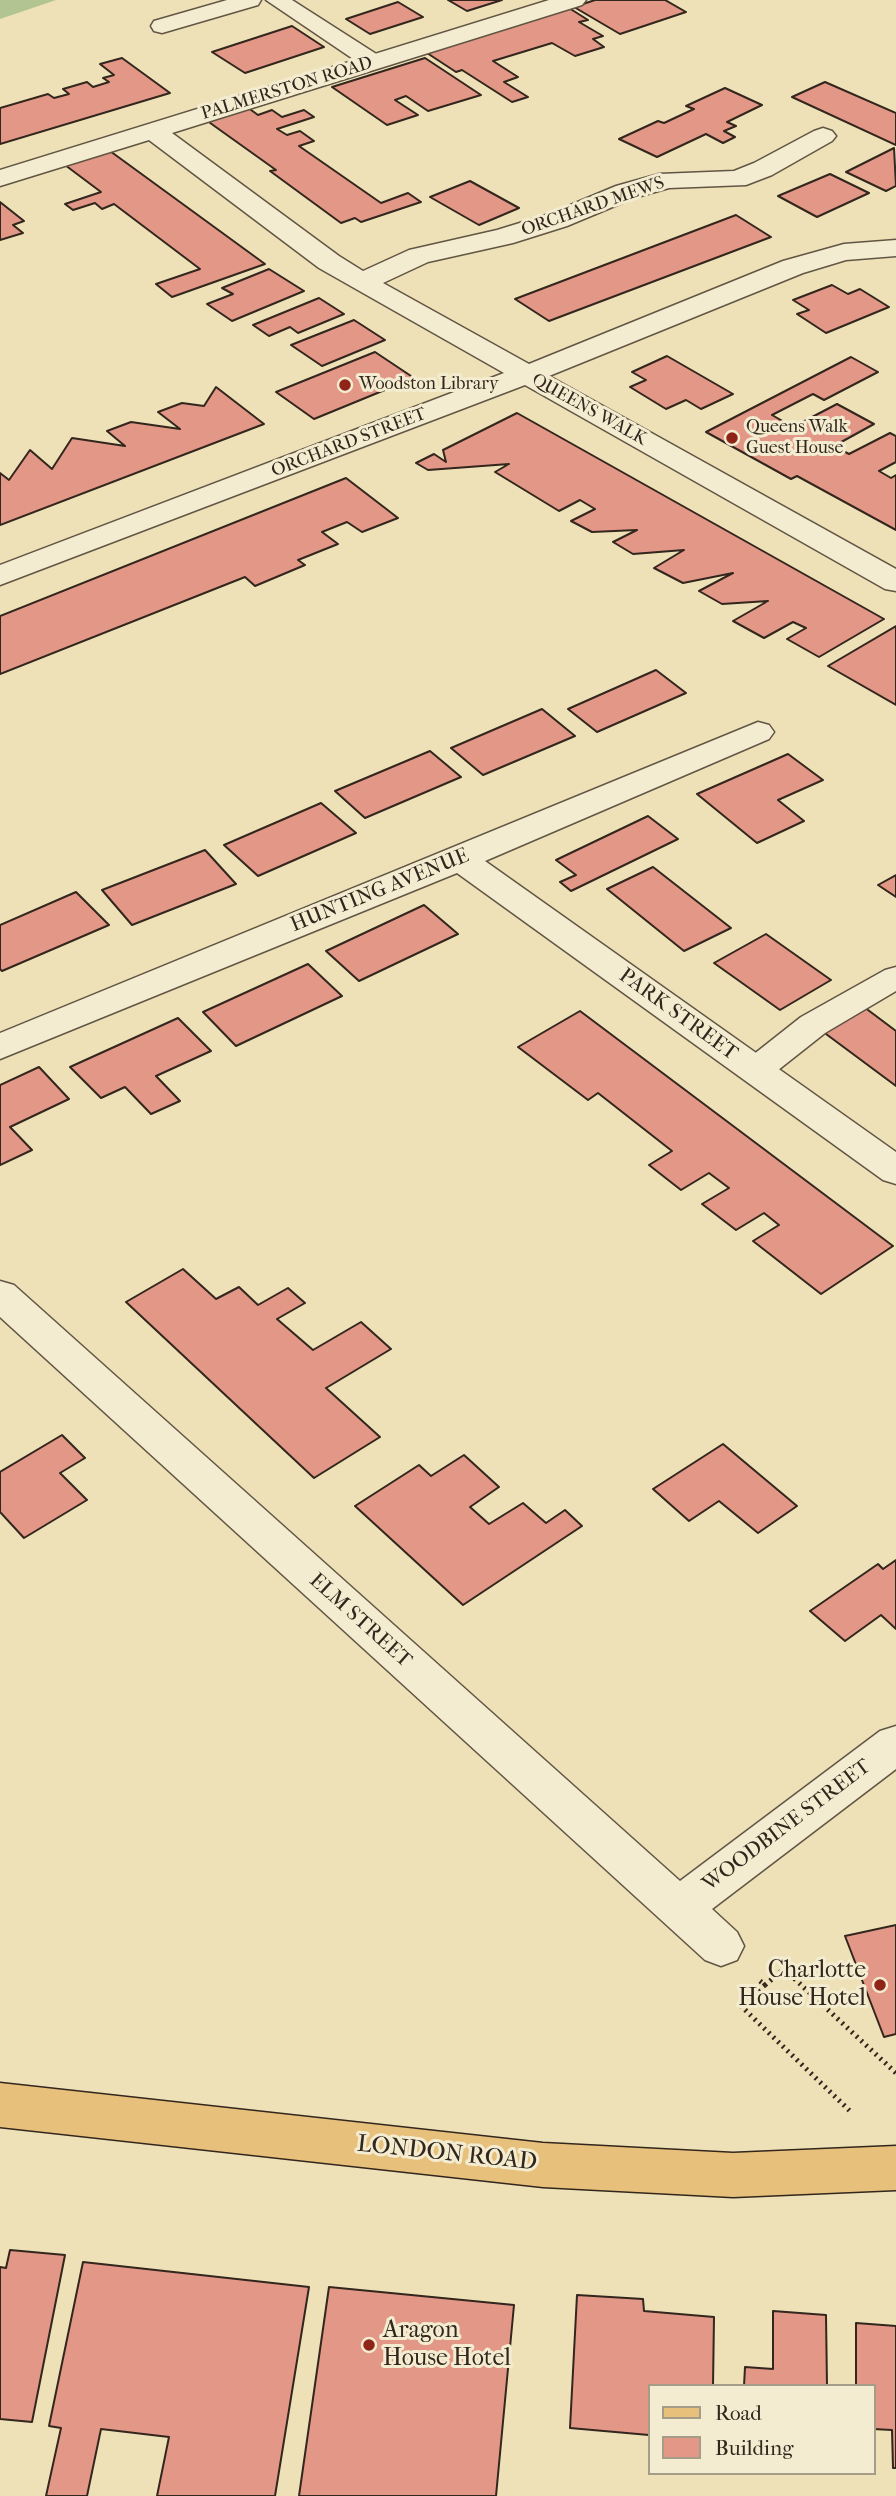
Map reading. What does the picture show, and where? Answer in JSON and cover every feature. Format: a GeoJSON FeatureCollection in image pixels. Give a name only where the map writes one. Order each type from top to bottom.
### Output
{"type":"FeatureCollection","features":[{"type":"Feature","properties":{"kind":"main road","name":"LONDON ROAD"},"geometry":{"type":"LineString","coordinates":[[0,2105],[543,2165],[733,2175],[896,2168]]}},
{"type":"Feature","properties":{"kind":"street","name":"PALMERSTON ROAD"},"geometry":{"type":"LineString","coordinates":[[0,178],[574,0]]}},
{"type":"Feature","properties":{"kind":"street","name":"QUEENS WALK"},"geometry":{"type":"LineString","coordinates":[[153,131],[329,262],[896,582]]}},
{"type":"Feature","properties":{"kind":"street","name":"ORCHARD MEWS"},"geometry":{"type":"LineString","coordinates":[[362,282],[419,256],[504,237],[558,220],[625,192],[668,180],[737,179],[763,169],[823,136]]}},
{"type":"Feature","properties":{"kind":"street","name":"ORCHARD STREET"},"geometry":{"type":"LineString","coordinates":[[0,576],[526,375],[793,267],[844,252],[896,248]]}},
{"type":"Feature","properties":{"kind":"street","name":"HUNTING AVENUE"},"geometry":{"type":"LineString","coordinates":[[0,1047],[460,859],[758,732]]}},
{"type":"Feature","properties":{"kind":"street","name":"PARK STREET"},"geometry":{"type":"LineString","coordinates":[[460,859],[896,1171]]}},
{"type":"Feature","properties":{"kind":"street","name":"ELM STREET"},"geometry":{"type":"LineString","coordinates":[[0,1296],[720,1946]]}},
{"type":"Feature","properties":{"kind":"street","name":"WOODBINE STREET"},"geometry":{"type":"LineString","coordinates":[[678,1908],[896,1744]]}},
{"type":"Feature","properties":{"kind":"lane"},"geometry":{"type":"LineString","coordinates":[[162,26],[250,0]]}},
{"type":"Feature","properties":{"kind":"lane"},"geometry":{"type":"LineString","coordinates":[[277,0],[373,62]]}},
{"type":"Feature","properties":{"kind":"lane"},"geometry":{"type":"LineString","coordinates":[[756,1070],[813,1025],[896,976]]}},
{"type":"Feature","properties":{"kind":"path"},"geometry":{"type":"LineString","coordinates":[[720,1946],[765,1985]]}},
{"type":"Feature","properties":{"kind":"path"},"geometry":{"type":"LineString","coordinates":[[857,2118],[740,2006],[784,1969],[896,2074]]}},
{"type":"Feature","properties":{"kind":"green space"},"geometry":{"type":"Polygon","coordinates":[[[0,0],[56,0],[0,19],[0,0]]]}},
{"type":"Feature","properties":{"kind":"building"},"geometry":{"type":"Polygon","coordinates":[[[448,0],[502,0],[467,11],[448,0]]]}},
{"type":"Feature","properties":{"kind":"building"},"geometry":{"type":"Polygon","coordinates":[[[595,0],[665,0],[686,12],[620,34],[574,7],[595,0]]]}},
{"type":"Feature","properties":{"kind":"building"},"geometry":{"type":"Polygon","coordinates":[[[398,2],[423,17],[370,34],[346,19],[398,2]]]}},
{"type":"Feature","properties":{"kind":"building"},"geometry":{"type":"Polygon","coordinates":[[[569,8],[588,20],[579,22],[603,36],[593,39],[604,47],[575,56],[552,43],[493,61],[518,77],[504,82],[528,97],[512,102],[462,70],[456,72],[427,53],[569,8]]]}},
{"type":"Feature","properties":{"kind":"building"},"geometry":{"type":"Polygon","coordinates":[[[292,26],[324,47],[245,73],[212,52],[292,26]]]}},
{"type":"Feature","properties":{"kind":"building"},"geometry":{"type":"Polygon","coordinates":[[[122,58],[170,93],[0,144],[0,108],[48,94],[54,98],[69,94],[63,89],[87,82],[93,87],[109,82],[103,78],[114,75],[100,64],[122,58]]]}},
{"type":"Feature","properties":{"kind":"building"},"geometry":{"type":"Polygon","coordinates":[[[425,58],[481,95],[428,111],[406,96],[395,100],[418,115],[387,125],[332,87],[425,58]]]}},
{"type":"Feature","properties":{"kind":"building"},"geometry":{"type":"Polygon","coordinates":[[[825,82],[896,113],[896,145],[792,97],[825,82]]]}},
{"type":"Feature","properties":{"kind":"building"},"geometry":{"type":"Polygon","coordinates":[[[725,88],[762,105],[727,122],[736,126],[724,131],[735,137],[723,143],[706,134],[657,157],[619,139],[658,121],[664,123],[694,109],[686,106],[725,88]]]}},
{"type":"Feature","properties":{"kind":"building"},"geometry":{"type":"Polygon","coordinates":[[[247,107],[258,115],[272,110],[282,117],[304,110],[314,117],[277,129],[287,135],[300,131],[314,141],[299,146],[381,203],[408,193],[421,202],[361,222],[355,218],[341,223],[270,171],[276,170],[206,120],[247,107]]]}},
{"type":"Feature","properties":{"kind":"building"},"geometry":{"type":"Polygon","coordinates":[[[894,148],[896,186],[886,191],[846,172],[894,148]]]}},
{"type":"Feature","properties":{"kind":"building"},"geometry":{"type":"Polygon","coordinates":[[[110,151],[265,264],[172,297],[156,284],[200,269],[114,204],[102,209],[95,203],[73,210],[65,204],[101,192],[65,165],[110,151]]]}},
{"type":"Feature","properties":{"kind":"building"},"geometry":{"type":"Polygon","coordinates":[[[830,174],[869,193],[817,217],[778,196],[830,174]]]}},
{"type":"Feature","properties":{"kind":"building"},"geometry":{"type":"Polygon","coordinates":[[[470,181],[519,208],[479,225],[430,197],[470,181]]]}},
{"type":"Feature","properties":{"kind":"building"},"geometry":{"type":"Polygon","coordinates":[[[0,202],[24,221],[13,225],[23,233],[0,240],[0,202]]]}},
{"type":"Feature","properties":{"kind":"building"},"geometry":{"type":"Polygon","coordinates":[[[736,215],[771,237],[549,321],[515,299],[736,215]]]}},
{"type":"Feature","properties":{"kind":"building"},"geometry":{"type":"Polygon","coordinates":[[[269,269],[304,291],[232,321],[207,304],[233,294],[222,288],[269,269]]]}},
{"type":"Feature","properties":{"kind":"building"},"geometry":{"type":"Polygon","coordinates":[[[832,285],[848,294],[860,289],[889,307],[826,333],[797,314],[809,310],[793,300],[832,285]]]}},
{"type":"Feature","properties":{"kind":"building"},"geometry":{"type":"Polygon","coordinates":[[[319,298],[344,314],[298,333],[290,327],[269,336],[253,325],[319,298]]]}},
{"type":"Feature","properties":{"kind":"building"},"geometry":{"type":"Polygon","coordinates":[[[354,320],[385,340],[322,366],[291,345],[354,320]]]}},
{"type":"Feature","properties":{"kind":"building","name":"Woodston Library"},"geometry":{"type":"Polygon","coordinates":[[[375,352],[414,378],[314,419],[276,392],[375,352]]]}},
{"type":"Feature","properties":{"kind":"building"},"geometry":{"type":"Polygon","coordinates":[[[667,356],[733,394],[701,409],[686,400],[666,409],[630,387],[646,380],[632,372],[667,356]]]}},
{"type":"Feature","properties":{"kind":"building"},"geometry":{"type":"Polygon","coordinates":[[[851,357],[878,372],[824,400],[813,394],[772,415],[793,427],[837,404],[874,424],[834,446],[849,454],[890,433],[896,436],[896,462],[879,471],[891,478],[896,475],[896,530],[797,476],[791,479],[706,432],[851,357]]]}},
{"type":"Feature","properties":{"kind":"building"},"geometry":{"type":"Polygon","coordinates":[[[216,387],[264,424],[0,525],[0,473],[9,480],[30,450],[52,469],[72,438],[125,446],[107,431],[131,422],[180,429],[158,412],[182,403],[204,406],[216,387]]]}},
{"type":"Feature","properties":{"kind":"building"},"geometry":{"type":"Polygon","coordinates":[[[517,413],[884,619],[819,657],[787,639],[806,628],[793,622],[764,638],[733,621],[768,601],[722,604],[699,591],[733,573],[683,583],[654,568],[684,550],[633,554],[613,542],[637,530],[592,532],[571,521],[595,509],[580,500],[559,511],[495,472],[509,464],[428,470],[416,463],[434,454],[446,462],[443,450],[517,413]]]}},
{"type":"Feature","properties":{"kind":"building"},"geometry":{"type":"Polygon","coordinates":[[[346,478],[398,518],[362,532],[347,522],[322,532],[338,544],[298,560],[305,565],[255,586],[245,577],[0,674],[0,616],[346,478]]]}},
{"type":"Feature","properties":{"kind":"building"},"geometry":{"type":"Polygon","coordinates":[[[896,626],[896,705],[828,666],[896,626]]]}},
{"type":"Feature","properties":{"kind":"building"},"geometry":{"type":"Polygon","coordinates":[[[656,670],[686,693],[597,732],[568,709],[656,670]]]}},
{"type":"Feature","properties":{"kind":"building"},"geometry":{"type":"Polygon","coordinates":[[[542,709],[575,736],[483,775],[451,748],[542,709]]]}},
{"type":"Feature","properties":{"kind":"building"},"geometry":{"type":"Polygon","coordinates":[[[430,751],[461,777],[365,818],[335,791],[430,751]]]}},
{"type":"Feature","properties":{"kind":"building"},"geometry":{"type":"Polygon","coordinates":[[[788,754],[823,780],[778,800],[804,821],[757,843],[697,794],[788,754]]]}},
{"type":"Feature","properties":{"kind":"building"},"geometry":{"type":"Polygon","coordinates":[[[321,803],[356,833],[258,876],[224,845],[321,803]]]}},
{"type":"Feature","properties":{"kind":"building"},"geometry":{"type":"Polygon","coordinates":[[[648,816],[678,839],[571,891],[560,882],[576,875],[556,860],[648,816]]]}},
{"type":"Feature","properties":{"kind":"building"},"geometry":{"type":"Polygon","coordinates":[[[205,850],[236,884],[132,925],[102,890],[205,850]]]}},
{"type":"Feature","properties":{"kind":"building"},"geometry":{"type":"Polygon","coordinates":[[[653,867],[731,928],[684,951],[607,889],[653,867]]]}},
{"type":"Feature","properties":{"kind":"building"},"geometry":{"type":"Polygon","coordinates":[[[896,875],[896,897],[878,885],[896,875]]]}},
{"type":"Feature","properties":{"kind":"building"},"geometry":{"type":"Polygon","coordinates":[[[76,892],[109,925],[2,971],[0,925],[76,892]]]}},
{"type":"Feature","properties":{"kind":"building"},"geometry":{"type":"Polygon","coordinates":[[[424,905],[458,934],[359,981],[326,951],[424,905]]]}},
{"type":"Feature","properties":{"kind":"building"},"geometry":{"type":"Polygon","coordinates":[[[766,934],[831,980],[780,1010],[714,963],[766,934]]]}},
{"type":"Feature","properties":{"kind":"building"},"geometry":{"type":"Polygon","coordinates":[[[308,964],[342,996],[236,1046],[203,1012],[308,964]]]}},
{"type":"Feature","properties":{"kind":"building"},"geometry":{"type":"Polygon","coordinates":[[[864,1007],[896,1031],[896,1086],[822,1031],[864,1007]]]}},
{"type":"Feature","properties":{"kind":"building"},"geometry":{"type":"Polygon","coordinates":[[[580,1011],[893,1246],[821,1294],[753,1241],[779,1225],[764,1213],[736,1230],[702,1204],[729,1188],[709,1173],[681,1190],[649,1165],[672,1151],[598,1093],[588,1100],[518,1047],[580,1011]]]}},
{"type":"Feature","properties":{"kind":"building"},"geometry":{"type":"Polygon","coordinates":[[[178,1018],[211,1051],[156,1076],[180,1101],[151,1114],[125,1087],[101,1098],[70,1067],[178,1018]]]}},
{"type":"Feature","properties":{"kind":"building"},"geometry":{"type":"Polygon","coordinates":[[[39,1067],[69,1099],[10,1127],[32,1150],[0,1165],[0,1085],[39,1067]]]}},
{"type":"Feature","properties":{"kind":"building"},"geometry":{"type":"Polygon","coordinates":[[[183,1269],[216,1299],[239,1287],[258,1305],[288,1288],[305,1303],[277,1319],[313,1350],[361,1322],[391,1349],[326,1388],[380,1437],[314,1478],[126,1302],[183,1269]]]}},
{"type":"Feature","properties":{"kind":"building"},"geometry":{"type":"Polygon","coordinates":[[[62,1435],[85,1458],[60,1473],[87,1500],[24,1538],[0,1512],[0,1472],[62,1435]]]}},
{"type":"Feature","properties":{"kind":"building"},"geometry":{"type":"Polygon","coordinates":[[[723,1444],[797,1506],[758,1533],[719,1501],[689,1521],[653,1489],[723,1444]]]}},
{"type":"Feature","properties":{"kind":"building"},"geometry":{"type":"Polygon","coordinates":[[[464,1455],[499,1487],[470,1507],[489,1524],[523,1503],[546,1523],[565,1510],[582,1526],[463,1605],[355,1506],[419,1465],[431,1476],[464,1455]]]}},
{"type":"Feature","properties":{"kind":"building"},"geometry":{"type":"Polygon","coordinates":[[[896,1560],[896,1629],[881,1615],[845,1641],[810,1611],[878,1564],[883,1569],[896,1560]]]}},
{"type":"Feature","properties":{"kind":"building","name":"Charlotte House Hotel"},"geometry":{"type":"Polygon","coordinates":[[[896,1925],[896,2034],[884,2037],[845,1936],[896,1925]]]}},
{"type":"Feature","properties":{"kind":"building"},"geometry":{"type":"Polygon","coordinates":[[[10,2250],[65,2255],[32,2422],[0,2419],[0,2267],[6,2268],[10,2250]]]}},
{"type":"Feature","properties":{"kind":"building"},"geometry":{"type":"Polygon","coordinates":[[[83,2262],[309,2287],[275,2496],[157,2496],[169,2437],[101,2429],[87,2496],[46,2496],[61,2428],[49,2426],[83,2262]]]}},
{"type":"Feature","properties":{"kind":"building"},"geometry":{"type":"Polygon","coordinates":[[[329,2287],[514,2305],[496,2496],[299,2496],[329,2287]]]}},
{"type":"Feature","properties":{"kind":"building"},"geometry":{"type":"Polygon","coordinates":[[[577,2295],[643,2299],[644,2311],[714,2317],[713,2384],[648,2384],[648,2435],[570,2428],[577,2295]]]}},
{"type":"Feature","properties":{"kind":"building"},"geometry":{"type":"Polygon","coordinates":[[[773,2311],[826,2315],[827,2384],[744,2384],[745,2367],[773,2369],[773,2311]]]}},
{"type":"Feature","properties":{"kind":"building"},"geometry":{"type":"Polygon","coordinates":[[[856,2323],[896,2326],[896,2468],[893,2468],[892,2430],[875,2429],[875,2384],[856,2384],[856,2323]]]}},
{"type":"Feature","properties":{"kind":"place","name":"Woodston Library"},"geometry":{"type":"Point","coordinates":[345,385]}},
{"type":"Feature","properties":{"kind":"place","name":"Queens Walk Guest House"},"geometry":{"type":"Point","coordinates":[732,438]}},
{"type":"Feature","properties":{"kind":"place","name":"Charlotte House Hotel"},"geometry":{"type":"Point","coordinates":[880,1985]}},
{"type":"Feature","properties":{"kind":"place","name":"Aragon House Hotel"},"geometry":{"type":"Point","coordinates":[369,2345]}}]}
